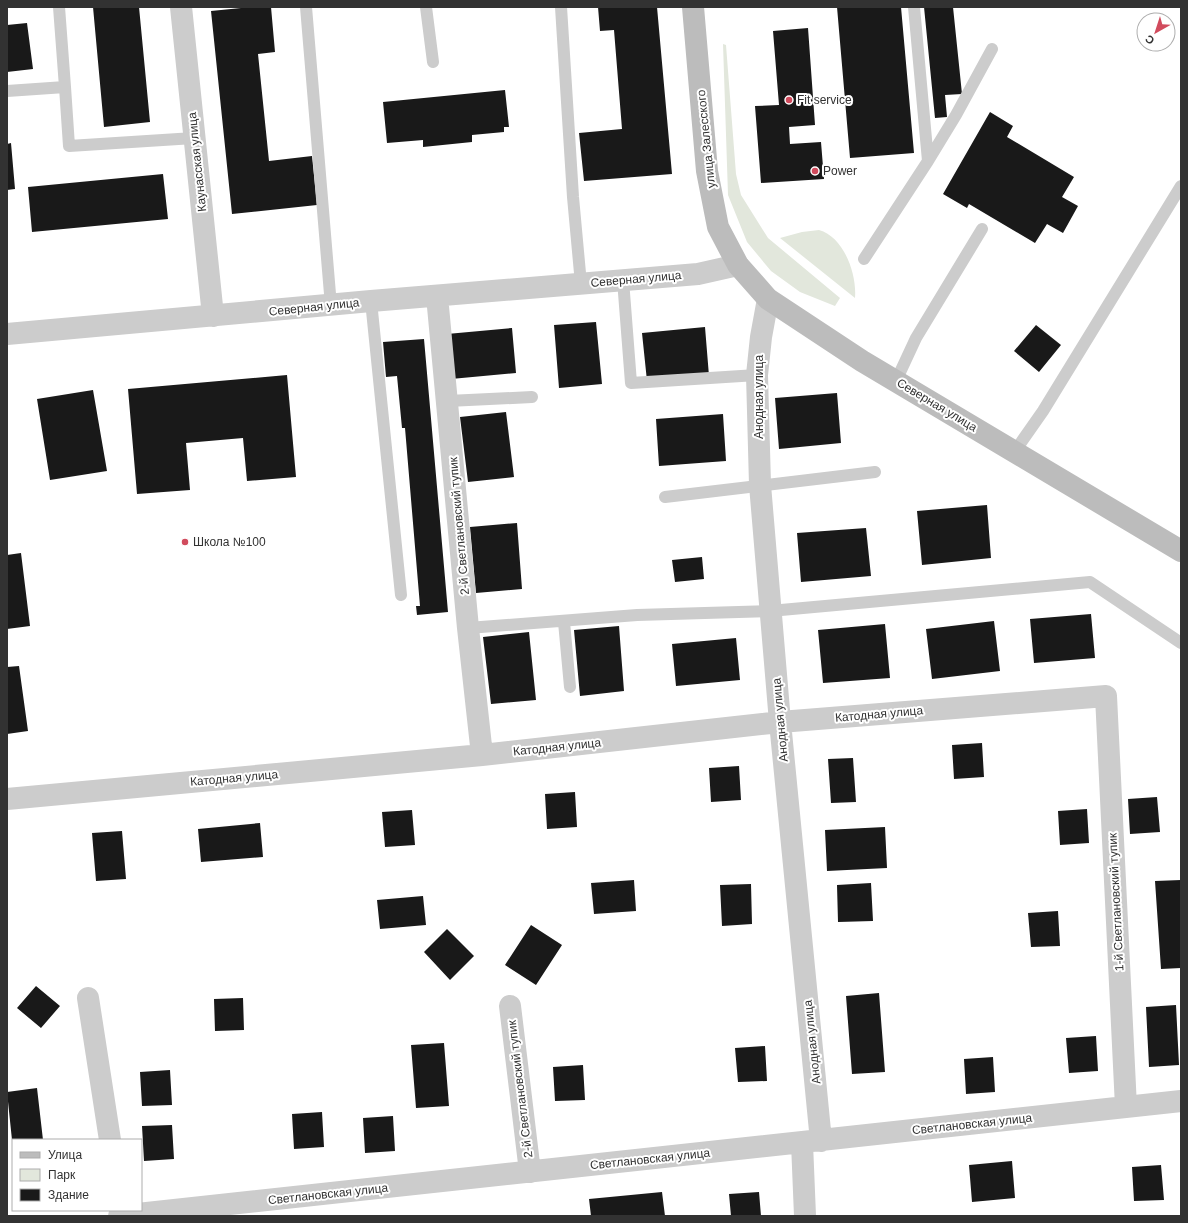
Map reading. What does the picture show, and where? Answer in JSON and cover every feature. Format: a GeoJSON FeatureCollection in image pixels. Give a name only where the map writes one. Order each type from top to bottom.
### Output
{"type":"FeatureCollection","features":[{"type":"Feature","properties":{"kind":"main road","name":"улица Залесского"},"geometry":{"type":"LineString","coordinates":[[693,7],[707,171],[718,227],[738,265]]}},
{"type":"Feature","properties":{"kind":"main road","name":"Северная улица"},"geometry":{"type":"LineString","coordinates":[[738,265],[768,299],[896,381],[1181,551]]}},
{"type":"Feature","properties":{"kind":"street","name":"Каунасская улица"},"geometry":{"type":"LineString","coordinates":[[180,7],[213,316]]}},
{"type":"Feature","properties":{"kind":"street","name":"Северная улица"},"geometry":{"type":"LineString","coordinates":[[7,334],[331,306],[371,301],[698,274],[738,265]]}},
{"type":"Feature","properties":{"kind":"street","name":"2-й Светлановский тупик"},"geometry":{"type":"LineString","coordinates":[[437,296],[468,628],[482,755]]}},
{"type":"Feature","properties":{"kind":"street","name":"Анодная улица"},"geometry":{"type":"LineString","coordinates":[[768,299],[761,337],[757,374],[760,485],[780,722],[811,1142],[805,1216]]}},
{"type":"Feature","properties":{"kind":"street","name":"Катодная улица"},"geometry":{"type":"LineString","coordinates":[[7,799],[482,755],[780,722],[1106,696]]}},
{"type":"Feature","properties":{"kind":"street","name":"1-й Светлановский тупик"},"geometry":{"type":"LineString","coordinates":[[1106,696],[1126,1107]]}},
{"type":"Feature","properties":{"kind":"street"},"geometry":{"type":"LineString","coordinates":[[88,998],[110,1139]]}},
{"type":"Feature","properties":{"kind":"street","name":"2-й Светлановский тупик"},"geometry":{"type":"LineString","coordinates":[[510,1006],[530,1172]]}},
{"type":"Feature","properties":{"kind":"street","name":"Светлановская улица"},"geometry":{"type":"LineString","coordinates":[[120,1216],[1181,1101]]}},
{"type":"Feature","properties":{"kind":"lane"},"geometry":{"type":"LineString","coordinates":[[58,7],[69,146],[194,138]]}},
{"type":"Feature","properties":{"kind":"lane"},"geometry":{"type":"LineString","coordinates":[[306,7],[331,306]]}},
{"type":"Feature","properties":{"kind":"lane"},"geometry":{"type":"LineString","coordinates":[[426,7],[433,62]]}},
{"type":"Feature","properties":{"kind":"lane"},"geometry":{"type":"LineString","coordinates":[[561,7],[573,197],[581,284]]}},
{"type":"Feature","properties":{"kind":"lane"},"geometry":{"type":"LineString","coordinates":[[914,7],[928,161]]}},
{"type":"Feature","properties":{"kind":"lane"},"geometry":{"type":"LineString","coordinates":[[864,259],[928,161],[956,115],[992,49]]}},
{"type":"Feature","properties":{"kind":"lane"},"geometry":{"type":"LineString","coordinates":[[7,91],[65,87]]}},
{"type":"Feature","properties":{"kind":"lane"},"geometry":{"type":"LineString","coordinates":[[1015,451],[1043,412],[1181,186]]}},
{"type":"Feature","properties":{"kind":"lane"},"geometry":{"type":"LineString","coordinates":[[896,381],[916,338],[982,229]]}},
{"type":"Feature","properties":{"kind":"lane"},"geometry":{"type":"LineString","coordinates":[[623,280],[631,382],[757,374]]}},
{"type":"Feature","properties":{"kind":"lane"},"geometry":{"type":"LineString","coordinates":[[371,301],[401,595]]}},
{"type":"Feature","properties":{"kind":"lane"},"geometry":{"type":"LineString","coordinates":[[448,401],[532,397]]}},
{"type":"Feature","properties":{"kind":"lane"},"geometry":{"type":"LineString","coordinates":[[665,497],[875,472]]}},
{"type":"Feature","properties":{"kind":"lane"},"geometry":{"type":"LineString","coordinates":[[468,628],[564,622],[637,615],[770,611],[1090,582],[1181,643]]}},
{"type":"Feature","properties":{"kind":"lane"},"geometry":{"type":"LineString","coordinates":[[564,622],[570,687]]}},
{"type":"Feature","properties":{"kind":"green space"},"geometry":{"type":"Polygon","coordinates":[[[723,44],[726,45],[736,174],[741,195],[768,238],[840,298],[835,306],[800,292],[771,271],[747,242],[728,195],[723,44]]]}},
{"type":"Feature","properties":{"kind":"green space"},"geometry":{"type":"Polygon","coordinates":[[[819,230],[828,234],[842,248],[854,278],[855,298],[780,238],[802,232],[819,230]]]}},
{"type":"Feature","properties":{"kind":"building"},"geometry":{"type":"Polygon","coordinates":[[[93,7],[139,7],[150,122],[104,127],[93,7]]]}},
{"type":"Feature","properties":{"kind":"building"},"geometry":{"type":"Polygon","coordinates":[[[251,7],[271,7],[275,52],[258,54],[269,161],[312,156],[317,205],[232,214],[211,11],[251,7]]]}},
{"type":"Feature","properties":{"kind":"building"},"geometry":{"type":"Polygon","coordinates":[[[598,7],[657,7],[672,174],[584,181],[579,133],[622,129],[614,30],[600,31],[598,7]]]}},
{"type":"Feature","properties":{"kind":"building"},"geometry":{"type":"Polygon","coordinates":[[[837,7],[901,7],[914,153],[850,158],[837,7]]]}},
{"type":"Feature","properties":{"kind":"building"},"geometry":{"type":"Polygon","coordinates":[[[924,7],[953,7],[962,94],[945,95],[947,117],[935,118],[924,7]]]}},
{"type":"Feature","properties":{"kind":"building"},"geometry":{"type":"Polygon","coordinates":[[[27,23],[33,69],[7,72],[7,25],[27,23]]]}},
{"type":"Feature","properties":{"kind":"building"},"geometry":{"type":"Polygon","coordinates":[[[808,28],[815,125],[789,127],[790,144],[821,142],[824,179],[761,183],[755,106],[779,105],[773,31],[808,28]]]}},
{"type":"Feature","properties":{"kind":"building"},"geometry":{"type":"Polygon","coordinates":[[[505,90],[509,127],[504,127],[504,132],[472,135],[472,142],[423,147],[423,140],[387,143],[383,102],[505,90]]]}},
{"type":"Feature","properties":{"kind":"building"},"geometry":{"type":"Polygon","coordinates":[[[990,112],[1013,126],[1007,137],[1074,177],[1062,197],[1078,206],[1063,233],[1047,224],[1035,243],[969,204],[967,208],[943,194],[990,112]]]}},
{"type":"Feature","properties":{"kind":"building"},"geometry":{"type":"Polygon","coordinates":[[[11,143],[15,189],[7,190],[7,144],[11,143]]]}},
{"type":"Feature","properties":{"kind":"building"},"geometry":{"type":"Polygon","coordinates":[[[163,174],[168,219],[32,232],[28,187],[163,174]]]}},
{"type":"Feature","properties":{"kind":"building"},"geometry":{"type":"Polygon","coordinates":[[[596,322],[602,384],[559,388],[554,325],[596,322]]]}},
{"type":"Feature","properties":{"kind":"building"},"geometry":{"type":"Polygon","coordinates":[[[1036,325],[1061,345],[1039,372],[1014,351],[1036,325]]]}},
{"type":"Feature","properties":{"kind":"building"},"geometry":{"type":"Polygon","coordinates":[[[705,327],[709,376],[647,381],[642,333],[705,327]]]}},
{"type":"Feature","properties":{"kind":"building"},"geometry":{"type":"Polygon","coordinates":[[[512,328],[516,373],[451,379],[447,334],[512,328]]]}},
{"type":"Feature","properties":{"kind":"building"},"geometry":{"type":"Polygon","coordinates":[[[424,339],[448,612],[417,615],[416,606],[420,606],[405,428],[402,428],[397,376],[386,377],[383,342],[424,339]]]}},
{"type":"Feature","properties":{"kind":"building"},"geometry":{"type":"Polygon","coordinates":[[[287,375],[296,477],[247,481],[243,438],[186,443],[190,490],[137,494],[128,389],[287,375]]]}},
{"type":"Feature","properties":{"kind":"building"},"geometry":{"type":"Polygon","coordinates":[[[93,390],[107,471],[50,480],[37,399],[93,390]]]}},
{"type":"Feature","properties":{"kind":"building"},"geometry":{"type":"Polygon","coordinates":[[[837,393],[841,443],[779,449],[775,398],[837,393]]]}},
{"type":"Feature","properties":{"kind":"building"},"geometry":{"type":"Polygon","coordinates":[[[506,412],[514,477],[468,482],[460,417],[506,412]]]}},
{"type":"Feature","properties":{"kind":"building"},"geometry":{"type":"Polygon","coordinates":[[[723,414],[726,461],[659,466],[656,419],[723,414]]]}},
{"type":"Feature","properties":{"kind":"building"},"geometry":{"type":"Polygon","coordinates":[[[987,505],[991,558],[922,565],[917,511],[987,505]]]}},
{"type":"Feature","properties":{"kind":"building"},"geometry":{"type":"Polygon","coordinates":[[[517,523],[522,589],[476,593],[470,527],[517,523]]]}},
{"type":"Feature","properties":{"kind":"building"},"geometry":{"type":"Polygon","coordinates":[[[866,528],[871,576],[801,582],[797,533],[866,528]]]}},
{"type":"Feature","properties":{"kind":"building"},"geometry":{"type":"Polygon","coordinates":[[[21,553],[30,626],[7,629],[7,555],[21,553]]]}},
{"type":"Feature","properties":{"kind":"building"},"geometry":{"type":"Polygon","coordinates":[[[702,557],[704,579],[675,582],[672,560],[702,557]]]}},
{"type":"Feature","properties":{"kind":"building"},"geometry":{"type":"Polygon","coordinates":[[[1091,614],[1095,658],[1034,663],[1030,619],[1091,614]]]}},
{"type":"Feature","properties":{"kind":"building"},"geometry":{"type":"Polygon","coordinates":[[[994,621],[1000,671],[932,679],[926,629],[994,621]]]}},
{"type":"Feature","properties":{"kind":"building"},"geometry":{"type":"Polygon","coordinates":[[[885,624],[890,678],[823,683],[818,630],[885,624]]]}},
{"type":"Feature","properties":{"kind":"building"},"geometry":{"type":"Polygon","coordinates":[[[619,626],[624,691],[580,696],[574,630],[619,626]]]}},
{"type":"Feature","properties":{"kind":"building"},"geometry":{"type":"Polygon","coordinates":[[[529,632],[536,700],[491,704],[483,637],[529,632]]]}},
{"type":"Feature","properties":{"kind":"building"},"geometry":{"type":"Polygon","coordinates":[[[736,638],[740,680],[676,686],[672,644],[736,638]]]}},
{"type":"Feature","properties":{"kind":"building"},"geometry":{"type":"Polygon","coordinates":[[[19,666],[28,731],[7,734],[7,667],[19,666]]]}},
{"type":"Feature","properties":{"kind":"building"},"geometry":{"type":"Polygon","coordinates":[[[982,743],[984,777],[954,779],[952,745],[982,743]]]}},
{"type":"Feature","properties":{"kind":"building"},"geometry":{"type":"Polygon","coordinates":[[[853,758],[856,802],[831,803],[828,759],[853,758]]]}},
{"type":"Feature","properties":{"kind":"building"},"geometry":{"type":"Polygon","coordinates":[[[739,766],[741,800],[711,802],[709,768],[739,766]]]}},
{"type":"Feature","properties":{"kind":"building"},"geometry":{"type":"Polygon","coordinates":[[[575,792],[577,827],[547,829],[545,794],[575,792]]]}},
{"type":"Feature","properties":{"kind":"building"},"geometry":{"type":"Polygon","coordinates":[[[1157,797],[1160,832],[1130,834],[1128,799],[1157,797]]]}},
{"type":"Feature","properties":{"kind":"building"},"geometry":{"type":"Polygon","coordinates":[[[1087,809],[1089,843],[1060,845],[1058,811],[1087,809]]]}},
{"type":"Feature","properties":{"kind":"building"},"geometry":{"type":"Polygon","coordinates":[[[412,810],[415,845],[385,847],[382,812],[412,810]]]}},
{"type":"Feature","properties":{"kind":"building"},"geometry":{"type":"Polygon","coordinates":[[[260,823],[263,857],[201,862],[198,829],[260,823]]]}},
{"type":"Feature","properties":{"kind":"building"},"geometry":{"type":"Polygon","coordinates":[[[885,827],[887,868],[827,871],[825,830],[885,827]]]}},
{"type":"Feature","properties":{"kind":"building"},"geometry":{"type":"Polygon","coordinates":[[[122,831],[126,879],[96,881],[92,833],[122,831]]]}},
{"type":"Feature","properties":{"kind":"building"},"geometry":{"type":"Polygon","coordinates":[[[634,880],[636,911],[594,914],[591,883],[634,880]]]}},
{"type":"Feature","properties":{"kind":"building"},"geometry":{"type":"Polygon","coordinates":[[[1181,880],[1181,968],[1161,969],[1155,881],[1181,880]]]}},
{"type":"Feature","properties":{"kind":"building"},"geometry":{"type":"Polygon","coordinates":[[[871,883],[873,921],[838,922],[837,885],[871,883]]]}},
{"type":"Feature","properties":{"kind":"building"},"geometry":{"type":"Polygon","coordinates":[[[751,884],[752,924],[722,926],[720,885],[751,884]]]}},
{"type":"Feature","properties":{"kind":"building"},"geometry":{"type":"Polygon","coordinates":[[[423,896],[426,925],[380,929],[377,900],[423,896]]]}},
{"type":"Feature","properties":{"kind":"building"},"geometry":{"type":"Polygon","coordinates":[[[1058,911],[1060,946],[1031,947],[1028,913],[1058,911]]]}},
{"type":"Feature","properties":{"kind":"building"},"geometry":{"type":"Polygon","coordinates":[[[531,925],[562,945],[536,985],[505,965],[531,925]]]}},
{"type":"Feature","properties":{"kind":"building"},"geometry":{"type":"Polygon","coordinates":[[[447,929],[474,956],[450,980],[424,952],[447,929]]]}},
{"type":"Feature","properties":{"kind":"building"},"geometry":{"type":"Polygon","coordinates":[[[36,986],[60,1006],[41,1028],[17,1008],[36,986]]]}},
{"type":"Feature","properties":{"kind":"building"},"geometry":{"type":"Polygon","coordinates":[[[879,993],[885,1072],[852,1074],[846,996],[879,993]]]}},
{"type":"Feature","properties":{"kind":"building"},"geometry":{"type":"Polygon","coordinates":[[[243,998],[244,1030],[215,1031],[214,999],[243,998]]]}},
{"type":"Feature","properties":{"kind":"building"},"geometry":{"type":"Polygon","coordinates":[[[1176,1005],[1179,1065],[1149,1067],[1146,1007],[1176,1005]]]}},
{"type":"Feature","properties":{"kind":"building"},"geometry":{"type":"Polygon","coordinates":[[[1096,1036],[1098,1071],[1069,1073],[1066,1038],[1096,1036]]]}},
{"type":"Feature","properties":{"kind":"building"},"geometry":{"type":"Polygon","coordinates":[[[444,1043],[449,1106],[416,1108],[411,1045],[444,1043]]]}},
{"type":"Feature","properties":{"kind":"building"},"geometry":{"type":"Polygon","coordinates":[[[765,1046],[767,1081],[738,1082],[735,1048],[765,1046]]]}},
{"type":"Feature","properties":{"kind":"building"},"geometry":{"type":"Polygon","coordinates":[[[993,1057],[995,1092],[966,1094],[964,1059],[993,1057]]]}},
{"type":"Feature","properties":{"kind":"building"},"geometry":{"type":"Polygon","coordinates":[[[583,1065],[585,1100],[555,1101],[553,1067],[583,1065]]]}},
{"type":"Feature","properties":{"kind":"building"},"geometry":{"type":"Polygon","coordinates":[[[170,1070],[172,1105],[142,1106],[140,1072],[170,1070]]]}},
{"type":"Feature","properties":{"kind":"building"},"geometry":{"type":"Polygon","coordinates":[[[37,1088],[43,1139],[12,1140],[7,1092],[37,1088]]]}},
{"type":"Feature","properties":{"kind":"building"},"geometry":{"type":"Polygon","coordinates":[[[322,1112],[324,1147],[294,1149],[292,1114],[322,1112]]]}},
{"type":"Feature","properties":{"kind":"building"},"geometry":{"type":"Polygon","coordinates":[[[393,1116],[395,1151],[365,1153],[363,1118],[393,1116]]]}},
{"type":"Feature","properties":{"kind":"building"},"geometry":{"type":"Polygon","coordinates":[[[172,1125],[174,1159],[144,1161],[142,1126],[172,1125]]]}},
{"type":"Feature","properties":{"kind":"building"},"geometry":{"type":"Polygon","coordinates":[[[1012,1161],[1015,1198],[972,1202],[969,1165],[1012,1161]]]}},
{"type":"Feature","properties":{"kind":"building"},"geometry":{"type":"Polygon","coordinates":[[[1161,1165],[1164,1200],[1134,1201],[1132,1167],[1161,1165]]]}},
{"type":"Feature","properties":{"kind":"building"},"geometry":{"type":"Polygon","coordinates":[[[662,1192],[665,1216],[591,1216],[589,1199],[662,1192]]]}},
{"type":"Feature","properties":{"kind":"building"},"geometry":{"type":"Polygon","coordinates":[[[759,1192],[761,1216],[731,1216],[729,1194],[759,1192]]]}},
{"type":"Feature","properties":{"kind":"place","name":"Fit service"},"geometry":{"type":"Point","coordinates":[789,100]}},
{"type":"Feature","properties":{"kind":"place","name":"Power"},"geometry":{"type":"Point","coordinates":[815,171]}},
{"type":"Feature","properties":{"kind":"place","name":"Школа №100"},"geometry":{"type":"Point","coordinates":[185,542]}}]}
